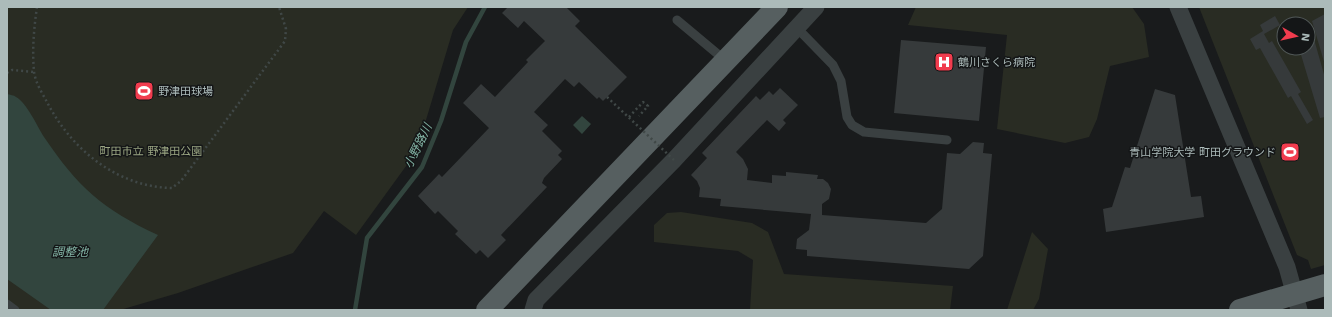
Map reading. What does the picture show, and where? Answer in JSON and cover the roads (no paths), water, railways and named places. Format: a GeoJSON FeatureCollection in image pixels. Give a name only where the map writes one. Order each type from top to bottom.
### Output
{"type":"FeatureCollection","features":[{"type":"Feature","properties":{"kind":"main road"},"geometry":{"type":"LineString","coordinates":[[487,310],[777,7]]}},
{"type":"Feature","properties":{"kind":"main road"},"geometry":{"type":"LineString","coordinates":[[1240,310],[1297,302],[1325,285]]}},
{"type":"Feature","properties":{"kind":"street"},"geometry":{"type":"LineString","coordinates":[[533,310],[536,300],[674,160],[816,7]]}},
{"type":"Feature","properties":{"kind":"street"},"geometry":{"type":"LineString","coordinates":[[1179,7],[1287,267],[1297,302]]}},
{"type":"Feature","properties":{"kind":"lane"},"geometry":{"type":"LineString","coordinates":[[677,20],[726,61]]}},
{"type":"Feature","properties":{"kind":"lane"},"geometry":{"type":"LineString","coordinates":[[797,28],[833,65],[841,81],[847,117],[852,125],[864,132],[947,140]]}},
{"type":"Feature","properties":{"kind":"lane"},"geometry":{"type":"LineString","coordinates":[[7,304],[15,310]]}},
{"type":"Feature","properties":{"kind":"water","name":"調整池"},"geometry":{"type":"Polygon","coordinates":[[[7,94],[15,96],[24,104],[56,154],[80,183],[106,206],[121,216],[158,235],[103,310],[51,310],[7,279],[7,94]]]}},
{"type":"Feature","properties":{"kind":"water"},"geometry":{"type":"Polygon","coordinates":[[[582,116],[591,124],[582,134],[573,125],[582,116]]]}},
{"type":"Feature","properties":{"kind":"waterway","name":"小野路川"},"geometry":{"type":"LineString","coordinates":[[355,310],[367,238],[422,167],[441,121],[466,42],[485,7]]}},
{"type":"Feature","properties":{"kind":"place","name":"鶴川さくら病院"},"geometry":{"type":"Point","coordinates":[944,62]}},
{"type":"Feature","properties":{"kind":"place","name":"野津田球場"},"geometry":{"type":"Point","coordinates":[144,91]}},
{"type":"Feature","properties":{"kind":"place","name":"青山学院大学 町田グラウンド"},"geometry":{"type":"Point","coordinates":[1290,152]}},
{"type":"Feature","properties":{"kind":"park label","name":"町田市立 野津田公園"},"geometry":{"type":"Point","coordinates":[151,151]}}]}
